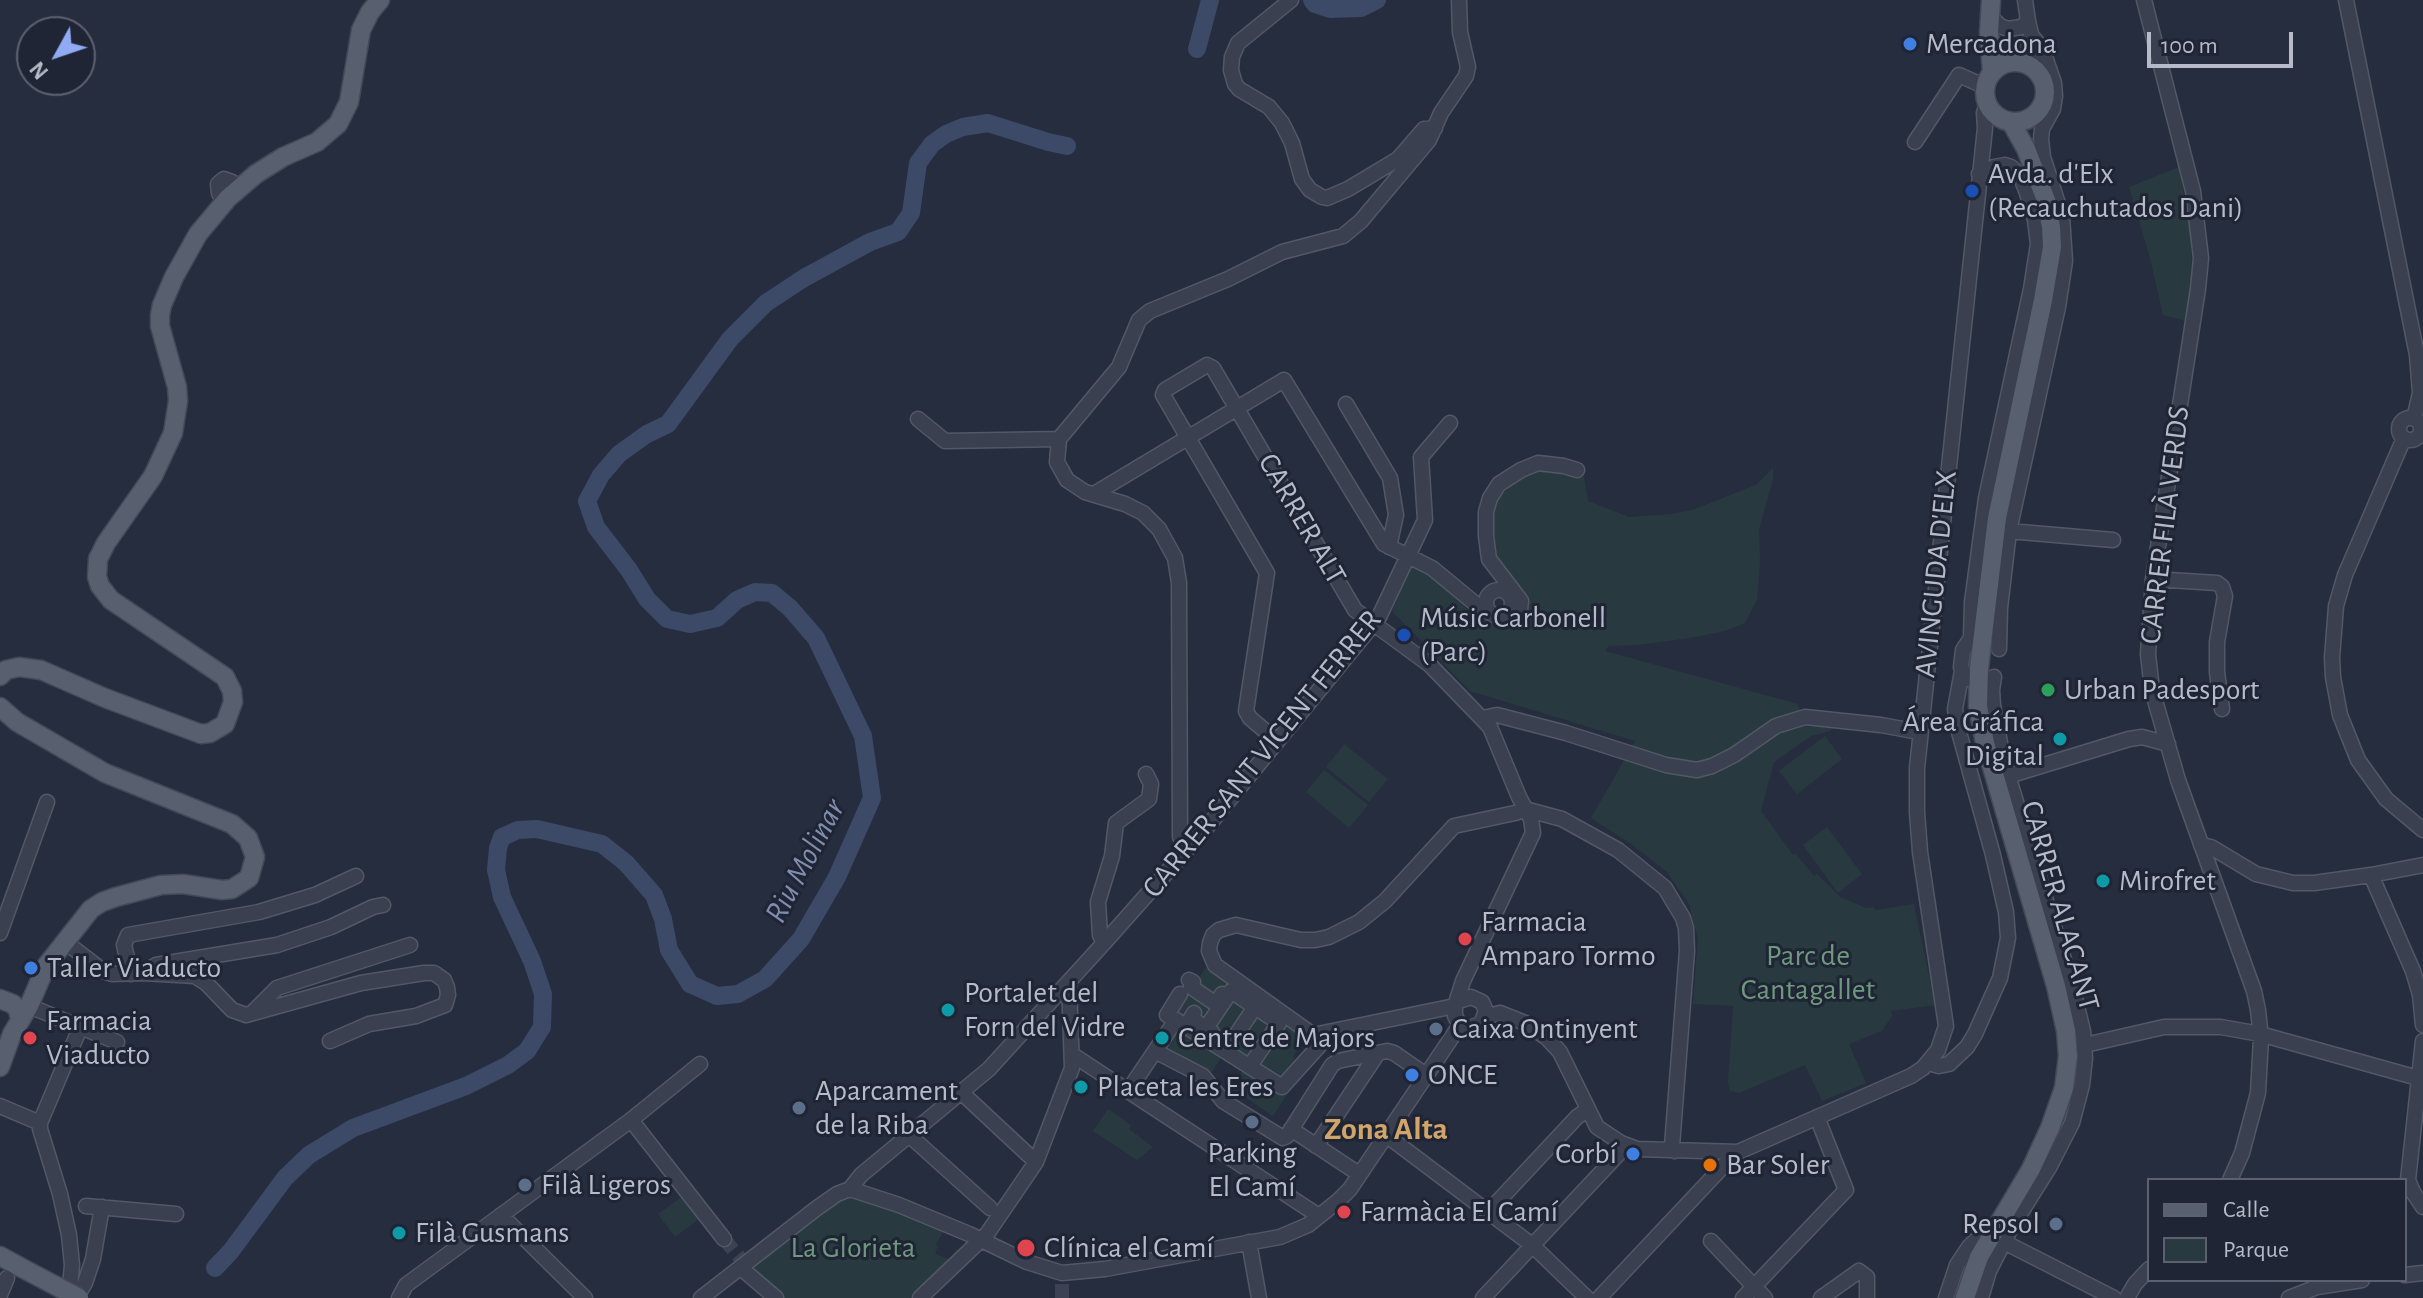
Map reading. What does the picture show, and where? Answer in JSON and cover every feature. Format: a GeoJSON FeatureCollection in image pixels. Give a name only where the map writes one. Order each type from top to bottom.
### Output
{"type":"FeatureCollection","features":[{"type":"Feature","properties":{"kind":"main road"},"geometry":{"type":"LineString","coordinates":[[0,676],[12,668],[41,670],[201,734],[210,733],[225,724],[233,702],[230,684],[212,667],[111,600],[100,586],[96,568],[100,553],[153,476],[173,433],[177,387],[160,326],[162,305],[190,247],[237,189],[269,165],[326,136],[338,124],[349,102],[361,30],[380,0]]}},
{"type":"Feature","properties":{"kind":"main road"},"geometry":{"type":"LineString","coordinates":[[1989,16],[1999,50],[2033,67],[2041,77],[2045,95],[2037,113],[1998,107]]}},
{"type":"Feature","properties":{"kind":"main road"},"geometry":{"type":"LineString","coordinates":[[1989,16],[1998,107]]}},
{"type":"Feature","properties":{"kind":"main road"},"geometry":{"type":"LineString","coordinates":[[1998,107],[2005,63],[2019,62]]}},
{"type":"Feature","properties":{"kind":"main road","name":"CARRER ALACANT"},"geometry":{"type":"LineString","coordinates":[[1965,1298],[1971,1276],[1997,1240],[2050,1128],[2064,1088],[2068,1056],[2065,1022],[2056,986],[1985,743],[1978,706],[2001,493],[2052,247],[2046,200],[2026,149],[1998,107]]}},
{"type":"Feature","properties":{"kind":"main road"},"geometry":{"type":"LineString","coordinates":[[0,707],[17,722],[113,777],[227,821],[245,834],[254,850],[255,860],[251,875],[235,888],[161,885],[116,897],[91,909],[46,966],[36,988],[22,1002],[8,1031]]}},
{"type":"Feature","properties":{"kind":"main road"},"geometry":{"type":"LineString","coordinates":[[0,1256],[15,1273],[77,1298]]}},
{"type":"Feature","properties":{"kind":"street"},"geometry":{"type":"LineString","coordinates":[[1291,0],[1238,43],[1231,70],[1239,89],[1269,107],[1282,123],[1292,143],[1302,179],[1310,190],[1327,198],[1348,189],[1398,159],[1424,129],[1435,128]]}},
{"type":"Feature","properties":{"kind":"street"},"geometry":{"type":"LineString","coordinates":[[1188,848],[1180,837],[1177,566],[1165,540],[1151,521],[1133,507],[1078,488],[1063,474],[1056,455],[1059,439],[1119,367],[1139,320],[1150,311],[1228,279],[1282,252],[1343,236],[1371,209],[1429,140],[1441,113],[1466,76],[1468,67],[1460,32],[1459,0]]}},
{"type":"Feature","properties":{"kind":"street"},"geometry":{"type":"LineString","coordinates":[[2025,0],[2041,77]]}},
{"type":"Feature","properties":{"kind":"street","name":"CARRER FILÀ VERDS"},"geometry":{"type":"LineString","coordinates":[[2144,0],[2193,191],[2201,258],[2153,579],[2148,654],[2152,690],[2168,744],[2254,991],[2260,1034],[2258,1093],[2242,1153],[2231,1178]]}},
{"type":"Feature","properties":{"kind":"street"},"geometry":{"type":"LineString","coordinates":[[2346,0],[2417,355],[2420,393],[2414,419],[2420,427],[2419,434],[2411,440],[2404,438],[2345,575],[2335,615],[2332,667],[2340,715],[2358,760],[2386,799],[2423,830]]}},
{"type":"Feature","properties":{"kind":"street"},"geometry":{"type":"LineString","coordinates":[[1989,16],[2008,29],[2030,28]]}},
{"type":"Feature","properties":{"kind":"street"},"geometry":{"type":"LineString","coordinates":[[2019,62],[2030,28]]}},
{"type":"Feature","properties":{"kind":"street","name":"CARRER ALACANT"},"geometry":{"type":"LineString","coordinates":[[1986,635],[2000,608],[2009,531],[2061,289],[2065,244],[2062,216],[2043,157],[2041,139],[2042,129],[2053,109],[2054,83],[2042,48],[2030,28]]}},
{"type":"Feature","properties":{"kind":"street"},"geometry":{"type":"LineString","coordinates":[[1915,142],[1959,75],[1998,107]]}},
{"type":"Feature","properties":{"kind":"street","name":"AVINGUDA D'ELX"},"geometry":{"type":"LineString","coordinates":[[1929,1063],[1941,1045],[1946,1026],[1920,852],[1917,812],[1919,732],[1979,174],[1998,107]]}},
{"type":"Feature","properties":{"kind":"street","name":"CARRER ALACANT"},"geometry":{"type":"LineString","coordinates":[[1979,174],[2005,165],[2020,175],[2035,220],[2038,244],[1986,498],[1972,602],[1986,635]]}},
{"type":"Feature","properties":{"kind":"street","name":"CARRER ALACANT"},"geometry":{"type":"LineString","coordinates":[[2038,244],[2051,227],[2065,244]]}},
{"type":"Feature","properties":{"kind":"street","name":"CARRER ALT"},"geometry":{"type":"LineString","coordinates":[[1187,438],[1163,395],[1175,383],[1210,365],[1355,610],[1430,665],[1483,718],[1494,735],[1532,823],[1533,833]]}},
{"type":"Feature","properties":{"kind":"street"},"geometry":{"type":"LineString","coordinates":[[1094,494],[1284,380],[1384,544],[1432,568],[1478,606],[1504,620],[1514,618],[1520,610],[1521,601],[1489,559],[1486,512],[1490,498],[1499,484],[1538,463],[1577,470]]}},
{"type":"Feature","properties":{"kind":"street"},"geometry":{"type":"LineString","coordinates":[[1346,404],[1390,478],[1396,515],[1389,547]]}},
{"type":"Feature","properties":{"kind":"street"},"geometry":{"type":"LineString","coordinates":[[918,419],[945,441],[1059,439]]}},
{"type":"Feature","properties":{"kind":"street","name":"CARRER SANT VICENT FERRER"},"geometry":{"type":"LineString","coordinates":[[701,1298],[827,1201],[850,1189],[861,1175],[989,1069],[1188,848],[1374,624],[1425,520],[1421,457],[1450,423]]}},
{"type":"Feature","properties":{"kind":"street"},"geometry":{"type":"LineString","coordinates":[[1187,438],[1267,573],[1246,711],[1277,741]]}},
{"type":"Feature","properties":{"kind":"street","name":"CARRER FILÀ VERDS"},"geometry":{"type":"LineString","coordinates":[[2009,531],[2113,540]]}},
{"type":"Feature","properties":{"kind":"street"},"geometry":{"type":"LineString","coordinates":[[2153,579],[2217,583],[2222,587],[2225,596],[2217,642],[2222,709]]}},
{"type":"Feature","properties":{"kind":"street"},"geometry":{"type":"LineString","coordinates":[[1599,1298],[1738,1152],[1911,1076],[1929,1063],[1939,1066],[1949,1064],[1967,1047],[1993,997],[2007,948],[2006,912],[1955,709],[1979,680]]}},
{"type":"Feature","properties":{"kind":"street","name":"CARRER ALACANT"},"geometry":{"type":"LineString","coordinates":[[1979,680],[1992,690],[2008,776],[2072,986],[2085,1045],[2082,1085],[2072,1123],[2042,1182],[1997,1240],[1981,1298]]}},
{"type":"Feature","properties":{"kind":"street"},"geometry":{"type":"LineString","coordinates":[[1483,718],[1497,715],[1666,765],[1697,770],[1734,755],[1785,722],[1805,717],[1919,732]]}},
{"type":"Feature","properties":{"kind":"street"},"geometry":{"type":"LineString","coordinates":[[2008,776],[2129,739],[2142,737],[2168,744]]}},
{"type":"Feature","properties":{"kind":"street"},"geometry":{"type":"LineString","coordinates":[[1104,943],[1100,935],[1098,902],[1112,856],[1116,823],[1149,799],[1151,784],[1146,774]]}},
{"type":"Feature","properties":{"kind":"street"},"geometry":{"type":"LineString","coordinates":[[0,933],[47,802]]}},
{"type":"Feature","properties":{"kind":"street"},"geometry":{"type":"LineString","coordinates":[[1460,1025],[1474,1027],[1481,1024],[1485,1017],[1484,1006],[1478,999],[1466,997],[1457,1003],[1319,1034],[1308,1033],[1215,971],[1210,943],[1213,935],[1226,926],[1249,926],[1301,940],[1329,937],[1359,922],[1385,901],[1454,826],[1525,809],[1553,816],[1603,840],[1647,871],[1672,896],[1683,918],[1687,951],[1674,1151]]}},
{"type":"Feature","properties":{"kind":"street"},"geometry":{"type":"LineString","coordinates":[[1460,1025],[1455,1016],[1463,981],[1533,833],[1543,821],[1553,816]]}},
{"type":"Feature","properties":{"kind":"street"},"geometry":{"type":"LineString","coordinates":[[2201,845],[2211,847],[2256,874],[2283,882],[2314,883],[2423,865]]}},
{"type":"Feature","properties":{"kind":"street"},"geometry":{"type":"LineString","coordinates":[[2371,875],[2413,971],[2420,995],[2423,1025]]}},
{"type":"Feature","properties":{"kind":"street"},"geometry":{"type":"LineString","coordinates":[[137,973],[124,945],[128,935],[263,911],[315,895],[356,876]]}},
{"type":"Feature","properties":{"kind":"street"},"geometry":{"type":"LineString","coordinates":[[137,973],[156,965],[277,945],[383,905]]}},
{"type":"Feature","properties":{"kind":"street"},"geometry":{"type":"LineString","coordinates":[[64,941],[103,971],[112,974],[195,976],[232,1010],[250,1015],[361,983],[424,973],[434,973],[444,980],[448,995],[445,1005],[416,1016],[369,1024],[330,1041]]}},
{"type":"Feature","properties":{"kind":"street"},"geometry":{"type":"LineString","coordinates":[[250,1015],[277,988],[410,945]]}},
{"type":"Feature","properties":{"kind":"street"},"geometry":{"type":"LineString","coordinates":[[1189,980],[1193,982],[1191,987],[1216,1004],[1227,987]]}},
{"type":"Feature","properties":{"kind":"street"},"geometry":{"type":"LineString","coordinates":[[920,1298],[982,1239],[1036,1162],[1069,1078],[1073,1055],[1069,982]]}},
{"type":"Feature","properties":{"kind":"street"},"geometry":{"type":"LineString","coordinates":[[1206,1028],[1231,991],[1279,1023],[1254,1060]]}},
{"type":"Feature","properties":{"kind":"street"},"geometry":{"type":"LineString","coordinates":[[1167,1015],[1180,994]]}},
{"type":"Feature","properties":{"kind":"street"},"geometry":{"type":"LineString","coordinates":[[1230,1044],[1255,1007]]}},
{"type":"Feature","properties":{"kind":"street"},"geometry":{"type":"LineString","coordinates":[[1194,1013],[1191,1018],[1285,1081]]}},
{"type":"Feature","properties":{"kind":"street"},"geometry":{"type":"LineString","coordinates":[[1485,1017],[1500,1013],[1525,1023],[1547,1038],[1560,1052],[1587,1110],[1602,1132],[1626,1146],[1674,1151],[1738,1152]]}},
{"type":"Feature","properties":{"kind":"street"},"geometry":{"type":"LineString","coordinates":[[1128,1091],[1176,1020],[1282,1087],[1319,1046],[1319,1034]]}},
{"type":"Feature","properties":{"kind":"street"},"geometry":{"type":"LineString","coordinates":[[850,1189],[982,1239],[1062,1278],[1288,1234],[1308,1225],[1350,1189],[1460,1025]]}},
{"type":"Feature","properties":{"kind":"street"},"geometry":{"type":"LineString","coordinates":[[2085,1045],[2149,1029],[2180,1025],[2238,1029],[2418,1078]]}},
{"type":"Feature","properties":{"kind":"street"},"geometry":{"type":"LineString","coordinates":[[8,1031],[80,1028],[117,1042]]}},
{"type":"Feature","properties":{"kind":"street"},"geometry":{"type":"LineString","coordinates":[[69,1298],[72,1273],[70,1245],[60,1194],[40,1123],[80,1028]]}},
{"type":"Feature","properties":{"kind":"street"},"geometry":{"type":"LineString","coordinates":[[2423,1041],[2408,1180],[2423,1207]]}},
{"type":"Feature","properties":{"kind":"street"},"geometry":{"type":"LineString","coordinates":[[1155,1051],[1203,1076],[1223,1101],[1283,1138],[1332,1065],[1338,1061],[1387,1051],[1426,1075]]}},
{"type":"Feature","properties":{"kind":"street"},"geometry":{"type":"LineString","coordinates":[[1316,1146],[1378,1053]]}},
{"type":"Feature","properties":{"kind":"street"},"geometry":{"type":"LineString","coordinates":[[1073,1055],[1319,1216]]}},
{"type":"Feature","properties":{"kind":"street"},"geometry":{"type":"LineString","coordinates":[[399,1298],[406,1285],[631,1120],[700,1064]]}},
{"type":"Feature","properties":{"kind":"street"},"geometry":{"type":"LineString","coordinates":[[962,1093],[1036,1162]]}},
{"type":"Feature","properties":{"kind":"street"},"geometry":{"type":"LineString","coordinates":[[0,1106],[40,1123]]}},
{"type":"Feature","properties":{"kind":"street"},"geometry":{"type":"LineString","coordinates":[[1489,1211],[1587,1110]]}},
{"type":"Feature","properties":{"kind":"street"},"geometry":{"type":"LineString","coordinates":[[1711,1241],[1754,1294],[1846,1190],[1817,1117]]}},
{"type":"Feature","properties":{"kind":"street"},"geometry":{"type":"LineString","coordinates":[[631,1120],[724,1239]]}},
{"type":"Feature","properties":{"kind":"street"},"geometry":{"type":"LineString","coordinates":[[1291,1129],[1359,1174]]}},
{"type":"Feature","properties":{"kind":"street"},"geometry":{"type":"LineString","coordinates":[[909,1135],[990,1208]]}},
{"type":"Feature","properties":{"kind":"street"},"geometry":{"type":"LineString","coordinates":[[1386,1135],[1532,1245],[1587,1298]]}},
{"type":"Feature","properties":{"kind":"street"},"geometry":{"type":"LineString","coordinates":[[1483,1298],[1626,1146]]}},
{"type":"Feature","properties":{"kind":"street"},"geometry":{"type":"LineString","coordinates":[[86,1206],[176,1214]]}},
{"type":"Feature","properties":{"kind":"street"},"geometry":{"type":"LineString","coordinates":[[77,1298],[90,1267],[102,1207]]}},
{"type":"Feature","properties":{"kind":"street"},"geometry":{"type":"LineString","coordinates":[[501,1215],[585,1298]]}},
{"type":"Feature","properties":{"kind":"street"},"geometry":{"type":"LineString","coordinates":[[1946,1298],[1957,1265],[1969,1247],[1975,1241],[1997,1240],[2114,1298]]}},
{"type":"Feature","properties":{"kind":"street"},"geometry":{"type":"LineString","coordinates":[[1249,1242],[1259,1298]]}},
{"type":"Feature","properties":{"kind":"street"},"geometry":{"type":"LineString","coordinates":[[742,1264],[776,1298]]}},
{"type":"Feature","properties":{"kind":"street"},"geometry":{"type":"LineString","coordinates":[[1821,1298],[1859,1271],[1867,1277],[1867,1298]]}},
{"type":"Feature","properties":{"kind":"street"},"geometry":{"type":"LineString","coordinates":[[2127,1298],[2147,1271]]}},
{"type":"Feature","properties":{"kind":"street"},"geometry":{"type":"LineString","coordinates":[[0,1295],[15,1273]]}},
{"type":"Feature","properties":{"kind":"street"},"geometry":{"type":"LineString","coordinates":[[2289,1298],[2317,1287],[2349,1282]]}},
{"type":"Feature","properties":{"kind":"green space"},"geometry":{"type":"Polygon","coordinates":[[[2179,167],[2191,233],[2192,280],[2186,321],[2163,315],[2129,187],[2179,167]]]}},
{"type":"Feature","properties":{"kind":"green space","name":"Parc de Cantagallet"},"geometry":{"type":"Polygon","coordinates":[[[1547,467],[1577,470],[1584,477],[1588,501],[1629,517],[1692,510],[1756,485],[1773,468],[1773,479],[1759,530],[1757,600],[1745,623],[1725,631],[1690,638],[1609,646],[1605,651],[1798,704],[1804,726],[1831,728],[1831,731],[1811,736],[1774,762],[1761,811],[1793,855],[1796,854],[1814,876],[1817,874],[1840,897],[1866,908],[1874,907],[1875,910],[1914,904],[1935,1005],[1891,1011],[1892,1016],[1882,1031],[1849,1044],[1866,1083],[1822,1101],[1805,1065],[1739,1093],[1730,1091],[1733,1006],[1693,1004],[1698,939],[1689,904],[1667,872],[1591,818],[1635,741],[1470,691],[1392,611],[1413,565],[1439,579],[1477,621],[1509,617],[1517,607],[1495,575],[1490,504],[1506,485],[1547,467]]]}},
{"type":"Feature","properties":{"kind":"green space"},"geometry":{"type":"Polygon","coordinates":[[[1825,736],[1842,759],[1797,794],[1779,771],[1825,736]]]}},
{"type":"Feature","properties":{"kind":"green space"},"geometry":{"type":"Polygon","coordinates":[[[1344,744],[1388,779],[1369,802],[1326,767],[1344,744]]]}},
{"type":"Feature","properties":{"kind":"green space"},"geometry":{"type":"Polygon","coordinates":[[[1324,770],[1368,805],[1349,828],[1306,792],[1324,770]]]}},
{"type":"Feature","properties":{"kind":"green space"},"geometry":{"type":"Polygon","coordinates":[[[1827,827],[1862,874],[1838,893],[1803,845],[1827,827]]]}},
{"type":"Feature","properties":{"kind":"green space"},"geometry":{"type":"Polygon","coordinates":[[[1206,967],[1304,1037],[1293,1057],[1299,1062],[1316,1051],[1273,1116],[1231,1088],[1245,1067],[1175,1015],[1206,967]]]}},
{"type":"Feature","properties":{"kind":"green space"},"geometry":{"type":"Polygon","coordinates":[[[1182,1026],[1223,1054],[1210,1075],[1168,1048],[1182,1026]]]}},
{"type":"Feature","properties":{"kind":"green space"},"geometry":{"type":"Polygon","coordinates":[[[1108,1109],[1131,1125],[1129,1129],[1153,1147],[1137,1160],[1093,1131],[1108,1109]]]}},
{"type":"Feature","properties":{"kind":"green space"},"geometry":{"type":"Polygon","coordinates":[[[683,1196],[700,1218],[675,1237],[658,1214],[683,1196]]]}},
{"type":"Feature","properties":{"kind":"green space","name":"La Glorieta"},"geometry":{"type":"Polygon","coordinates":[[[858,1198],[944,1230],[935,1254],[954,1261],[914,1298],[785,1298],[752,1265],[824,1209],[839,1201],[858,1198]]]}},
{"type":"Feature","properties":{"kind":"waterway","name":"Riu Molinar"},"geometry":{"type":"LineString","coordinates":[[1197,49],[1210,0]]}},
{"type":"Feature","properties":{"kind":"waterway","name":"Riu Molinar"},"geometry":{"type":"LineString","coordinates":[[1312,0],[1330,9],[1361,8],[1377,0]]}},
{"type":"Feature","properties":{"kind":"waterway","name":"Riu Molinar"},"geometry":{"type":"LineString","coordinates":[[215,1268],[285,1178],[309,1155],[353,1128],[466,1086],[508,1065],[527,1051],[542,1027],[543,994],[532,961],[502,897],[496,870],[502,837],[518,830],[537,829],[602,844],[626,863],[654,895],[669,950],[690,984],[717,996],[738,994],[765,979],[801,939],[837,877],[872,798],[863,736],[816,638],[772,593],[755,592],[737,600],[717,618],[690,624],[667,619],[647,599],[596,527],[587,501],[601,475],[619,454],[647,434],[668,424],[730,339],[766,303],[870,242],[898,232],[911,213],[918,163],[932,144],[963,127],[988,123],[1067,146]]}},
{"type":"Feature","properties":{"kind":"tunnel"},"geometry":{"type":"LineString","coordinates":[[724,1239],[741,1259]]}},
{"type":"Feature","properties":{"kind":"tunnel"},"geometry":{"type":"LineString","coordinates":[[1062,1284],[1062,1298]]}},
{"type":"Feature","properties":{"kind":"place","name":"Mercadona"},"geometry":{"type":"Point","coordinates":[1910,44]}},
{"type":"Feature","properties":{"kind":"place","name":"Avda. d'Elx (Recauchutados Dani)"},"geometry":{"type":"Point","coordinates":[1972,191]}},
{"type":"Feature","properties":{"kind":"place","name":"Músic Carbonell (Parc)"},"geometry":{"type":"Point","coordinates":[1404,635]}},
{"type":"Feature","properties":{"kind":"place","name":"Urban Padesport"},"geometry":{"type":"Point","coordinates":[2048,690]}},
{"type":"Feature","properties":{"kind":"place","name":"Área Gráfica Digital"},"geometry":{"type":"Point","coordinates":[2060,739]}},
{"type":"Feature","properties":{"kind":"place","name":"Mirofret"},"geometry":{"type":"Point","coordinates":[2103,881]}},
{"type":"Feature","properties":{"kind":"place","name":"Farmacia Amparo Tormo"},"geometry":{"type":"Point","coordinates":[1465,939]}},
{"type":"Feature","properties":{"kind":"place","name":"Taller Viaducto"},"geometry":{"type":"Point","coordinates":[31,968]}},
{"type":"Feature","properties":{"kind":"place","name":"Portalet del Forn del Vidre"},"geometry":{"type":"Point","coordinates":[948,1010]}},
{"type":"Feature","properties":{"kind":"place","name":"Caixa Ontinyent"},"geometry":{"type":"Point","coordinates":[1436,1029]}},
{"type":"Feature","properties":{"kind":"place","name":"Farmacia Viaducto"},"geometry":{"type":"Point","coordinates":[30,1038]}},
{"type":"Feature","properties":{"kind":"place","name":"Centre de Majors"},"geometry":{"type":"Point","coordinates":[1162,1038]}},
{"type":"Feature","properties":{"kind":"place","name":"ONCE"},"geometry":{"type":"Point","coordinates":[1412,1075]}},
{"type":"Feature","properties":{"kind":"place","name":"Placeta les Eres"},"geometry":{"type":"Point","coordinates":[1081,1087]}},
{"type":"Feature","properties":{"kind":"place","name":"Aparcament de la Riba"},"geometry":{"type":"Point","coordinates":[799,1108]}},
{"type":"Feature","properties":{"kind":"place","name":"Parking El Camí"},"geometry":{"type":"Point","coordinates":[1252,1122]}},
{"type":"Feature","properties":{"kind":"place","name":"Corbí"},"geometry":{"type":"Point","coordinates":[1633,1154]}},
{"type":"Feature","properties":{"kind":"place","name":"Bar Soler"},"geometry":{"type":"Point","coordinates":[1710,1165]}},
{"type":"Feature","properties":{"kind":"place","name":"Filà Ligeros"},"geometry":{"type":"Point","coordinates":[525,1185]}},
{"type":"Feature","properties":{"kind":"place","name":"Farmàcia El Camí"},"geometry":{"type":"Point","coordinates":[1344,1212]}},
{"type":"Feature","properties":{"kind":"place","name":"Repsol"},"geometry":{"type":"Point","coordinates":[2056,1224]}},
{"type":"Feature","properties":{"kind":"place","name":"Filà Gusmans"},"geometry":{"type":"Point","coordinates":[399,1233]}},
{"type":"Feature","properties":{"kind":"place","name":"Clínica el Camí"},"geometry":{"type":"Point","coordinates":[1026,1248]}},
{"type":"Feature","properties":{"kind":"district","name":"Zona Alta"},"geometry":{"type":"Point","coordinates":[1386,1129]}}]}
